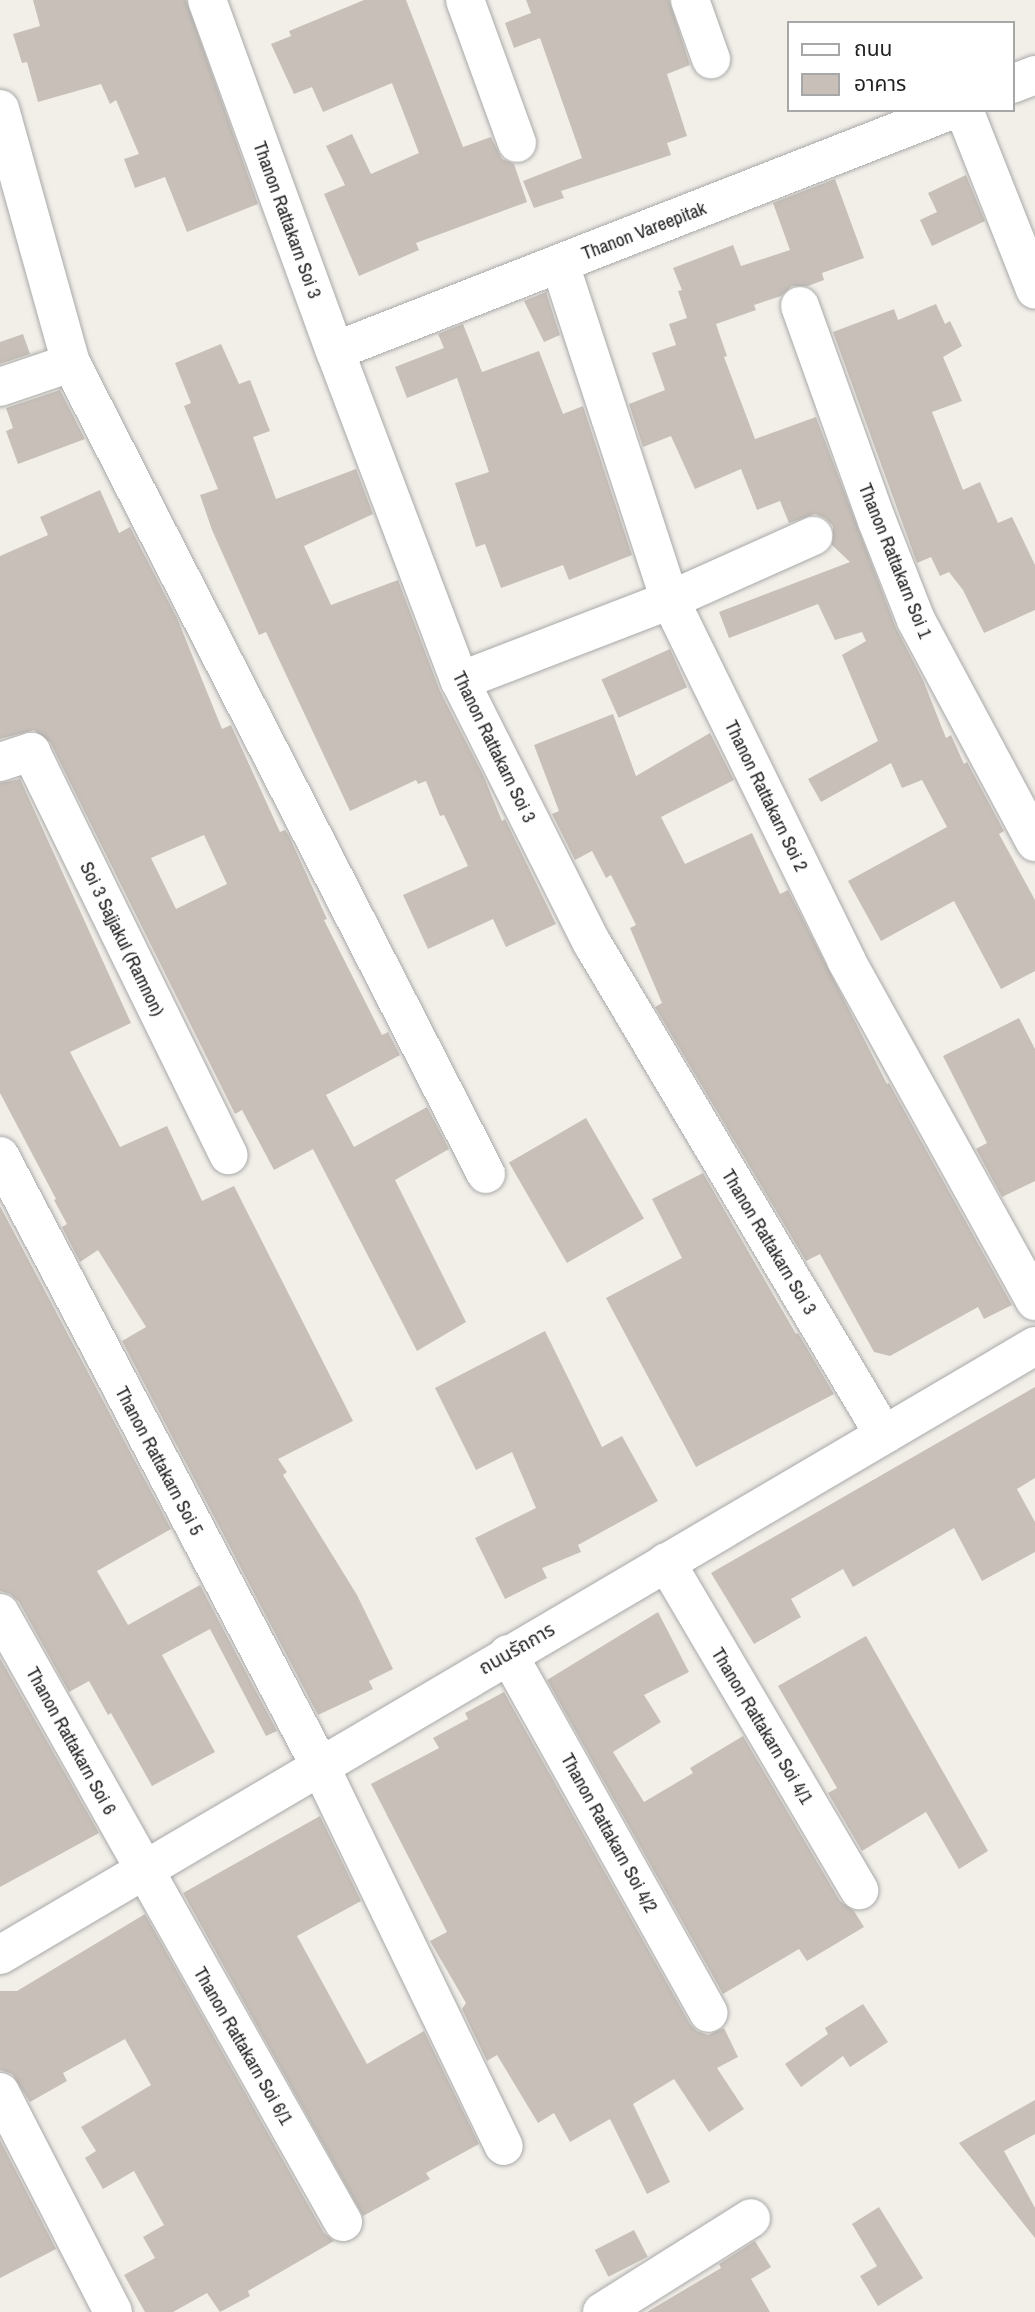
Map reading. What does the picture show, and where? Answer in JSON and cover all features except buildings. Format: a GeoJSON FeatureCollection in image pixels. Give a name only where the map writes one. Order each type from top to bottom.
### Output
{"type":"FeatureCollection","features":[{"type":"Feature","properties":{"kind":"street"},"geometry":{"type":"LineString","coordinates":[[465,0],[517,143]]}},
{"type":"Feature","properties":{"kind":"street"},"geometry":{"type":"LineString","coordinates":[[690,0],[711,59]]}},
{"type":"Feature","properties":{"kind":"street","name":"Thanon Rattakarn Soi 3"},"geometry":{"type":"LineString","coordinates":[[217,3],[335,351],[460,681],[592,943],[884,1436]]}},
{"type":"Feature","properties":{"kind":"street"},"geometry":{"type":"LineString","coordinates":[[1014,83],[1035,75]]}},
{"type":"Feature","properties":{"kind":"street"},"geometry":{"type":"LineString","coordinates":[[0,109],[71,363],[486,1174]]}},
{"type":"Feature","properties":{"kind":"street","name":"Thanon Vareepitak"},"geometry":{"type":"LineString","coordinates":[[335,351],[948,112]]}},
{"type":"Feature","properties":{"kind":"street"},"geometry":{"type":"LineString","coordinates":[[965,112],[1035,289]]}},
{"type":"Feature","properties":{"kind":"street","name":"Thanon Rattakarn Soi 2"},"geometry":{"type":"LineString","coordinates":[[560,264],[670,600],[846,960],[1035,1301]]}},
{"type":"Feature","properties":{"kind":"street","name":"Thanon Rattakarn Soi 1"},"geometry":{"type":"LineString","coordinates":[[800,306],[916,620],[1035,842]]}},
{"type":"Feature","properties":{"kind":"street"},"geometry":{"type":"LineString","coordinates":[[0,387],[71,363]]}},
{"type":"Feature","properties":{"kind":"street"},"geometry":{"type":"LineString","coordinates":[[460,681],[670,600],[813,536]]}},
{"type":"Feature","properties":{"kind":"street","name":"Soi 3 Sajjakul (Ramnon)"},"geometry":{"type":"LineString","coordinates":[[0,762],[31,752],[228,1155]]}},
{"type":"Feature","properties":{"kind":"street","name":"Thanon Rattakarn Soi 5"},"geometry":{"type":"LineString","coordinates":[[0,1156],[320,1766],[504,2146]]}},
{"type":"Feature","properties":{"kind":"street","name":"ถนนรัถการ"},"geometry":{"type":"LineString","coordinates":[[0,1955],[1035,1346]]}},
{"type":"Feature","properties":{"kind":"street","name":"Thanon Rattakarn Soi 4/1"},"geometry":{"type":"LineString","coordinates":[[666,1563],[859,1890]]}},
{"type":"Feature","properties":{"kind":"street","name":"Thanon Rattakarn Soi 6"},"geometry":{"type":"LineString","coordinates":[[0,1613],[143,1870]]}},
{"type":"Feature","properties":{"kind":"street","name":"Thanon Rattakarn Soi 4/2"},"geometry":{"type":"LineString","coordinates":[[508,1654],[709,2013]]}},
{"type":"Feature","properties":{"kind":"street","name":"Thanon Rattakarn Soi 6/1"},"geometry":{"type":"LineString","coordinates":[[143,1870],[343,2222]]}},
{"type":"Feature","properties":{"kind":"street"},"geometry":{"type":"LineString","coordinates":[[0,2092],[113,2312]]}},
{"type":"Feature","properties":{"kind":"street"},"geometry":{"type":"LineString","coordinates":[[602,2312],[751,2218]]}}]}
